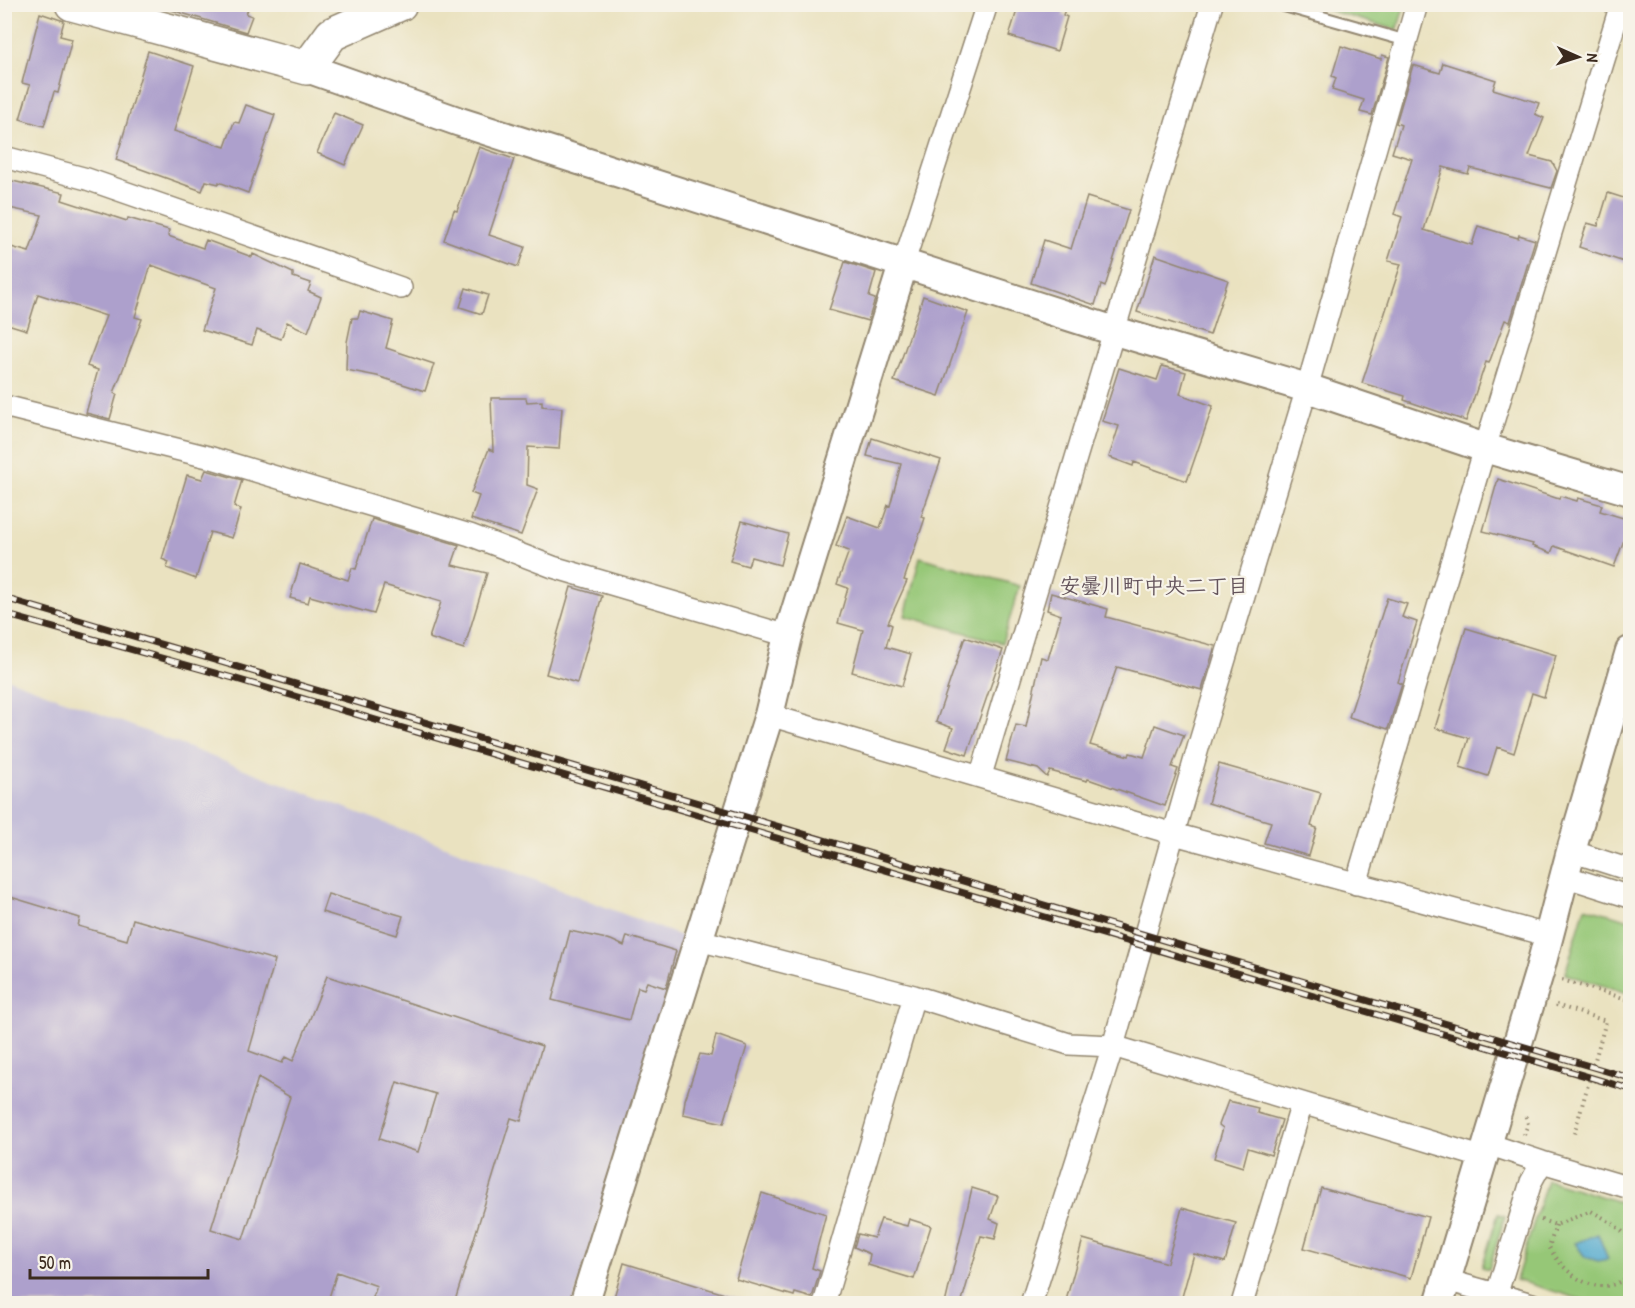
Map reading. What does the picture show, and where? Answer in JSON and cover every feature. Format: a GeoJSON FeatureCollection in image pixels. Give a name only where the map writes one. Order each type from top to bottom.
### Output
{"type":"FeatureCollection","features":[{"type":"Feature","properties":{"kind":"main road"},"geometry":{"type":"LineString","coordinates":[[72,4],[307,68],[332,34],[400,4]]}},
{"type":"Feature","properties":{"kind":"street"},"geometry":{"type":"LineString","coordinates":[[584,1304],[769,715],[788,636],[987,4]]}},
{"type":"Feature","properties":{"kind":"street"},"geometry":{"type":"LineString","coordinates":[[981,775],[1212,4]]}},
{"type":"Feature","properties":{"kind":"street"},"geometry":{"type":"LineString","coordinates":[[1031,1304],[1113,1046],[1198,748],[1307,388],[1417,4]]}},
{"type":"Feature","properties":{"kind":"street"},"geometry":{"type":"LineString","coordinates":[[1356,884],[1485,448],[1621,4]]}},
{"type":"Feature","properties":{"kind":"street"},"geometry":{"type":"LineString","coordinates":[[307,68],[460,122],[1115,330],[1307,388],[1485,448],[1630,491]]}},
{"type":"Feature","properties":{"kind":"street"},"geometry":{"type":"LineString","coordinates":[[4,157],[87,179],[400,288]]}},
{"type":"Feature","properties":{"kind":"street"},"geometry":{"type":"LineString","coordinates":[[4,406],[245,468],[470,535],[553,567],[788,636]]}},
{"type":"Feature","properties":{"kind":"street"},"geometry":{"type":"LineString","coordinates":[[1532,1304],[1497,1293],[1443,1292],[1483,1150],[1539,973],[1567,864],[1623,703],[1630,651]]}},
{"type":"Feature","properties":{"kind":"street"},"geometry":{"type":"LineString","coordinates":[[769,715],[981,775],[1174,834],[1547,935]]}},
{"type":"Feature","properties":{"kind":"street"},"geometry":{"type":"LineString","coordinates":[[1567,864],[1630,870]]}},
{"type":"Feature","properties":{"kind":"street"},"geometry":{"type":"LineString","coordinates":[[1567,864],[1630,897]]}},
{"type":"Feature","properties":{"kind":"street"},"geometry":{"type":"LineString","coordinates":[[699,940],[914,996],[1069,1044],[1113,1046],[1302,1103],[1483,1150],[1542,1162],[1630,1188]]}},
{"type":"Feature","properties":{"kind":"street"},"geometry":{"type":"LineString","coordinates":[[824,1304],[914,996]]}},
{"type":"Feature","properties":{"kind":"street"},"geometry":{"type":"LineString","coordinates":[[1242,1304],[1302,1103]]}},
{"type":"Feature","properties":{"kind":"street"},"geometry":{"type":"LineString","coordinates":[[1497,1293],[1531,1182],[1542,1162]]}},
{"type":"Feature","properties":{"kind":"lane"},"geometry":{"type":"LineString","coordinates":[[1277,4],[1407,41]]}},
{"type":"Feature","properties":{"kind":"path"},"geometry":{"type":"LineString","coordinates":[[1539,973],[1630,1000]]}},
{"type":"Feature","properties":{"kind":"path"},"geometry":{"type":"LineString","coordinates":[[1552,1015],[1555,1004],[1606,1021],[1574,1134]]}},
{"type":"Feature","properties":{"kind":"path"},"geometry":{"type":"LineString","coordinates":[[1523,1108],[1528,1124]]}},
{"type":"Feature","properties":{"kind":"path"},"geometry":{"type":"LineString","coordinates":[[1535,1218],[1556,1225],[1591,1211],[1630,1238]]}},
{"type":"Feature","properties":{"kind":"path"},"geometry":{"type":"LineString","coordinates":[[1556,1225],[1549,1247],[1558,1264],[1572,1276],[1601,1287],[1618,1284],[1628,1279],[1630,1262]]}},
{"type":"Feature","properties":{"kind":"shaded area"},"geometry":{"type":"Polygon","coordinates":[[[4,677],[686,938],[573,1303],[5,1303],[4,677]]]}},
{"type":"Feature","properties":{"kind":"green space"},"geometry":{"type":"Polygon","coordinates":[[[1310,5],[1405,5],[1397,30],[1310,5]]]}},
{"type":"Feature","properties":{"kind":"green space"},"geometry":{"type":"Polygon","coordinates":[[[920,557],[1020,586],[1002,643],[905,616],[920,557]]]}},
{"type":"Feature","properties":{"kind":"green space"},"geometry":{"type":"Polygon","coordinates":[[[1585,907],[1630,920],[1630,994],[1565,974],[1585,907]]]}},
{"type":"Feature","properties":{"kind":"green space"},"geometry":{"type":"Polygon","coordinates":[[[1547,1180],[1630,1205],[1630,1303],[1593,1303],[1516,1280],[1547,1180]]]}},
{"type":"Feature","properties":{"kind":"green space"},"geometry":{"type":"Polygon","coordinates":[[[1498,1214],[1505,1216],[1489,1269],[1482,1267],[1498,1214]]]}},
{"type":"Feature","properties":{"kind":"water"},"geometry":{"type":"Polygon","coordinates":[[[1598,1234],[1608,1259],[1598,1261],[1585,1257],[1575,1243],[1598,1234]]]}},
{"type":"Feature","properties":{"kind":"building"},"geometry":{"type":"Polygon","coordinates":[[[151,4],[250,4],[246,14],[252,16],[246,32],[151,4]]]}},
{"type":"Feature","properties":{"kind":"building"},"geometry":{"type":"Polygon","coordinates":[[[1019,4],[1067,4],[1063,15],[1067,17],[1057,51],[1009,36],[1019,4]]]}},
{"type":"Feature","properties":{"kind":"building"},"geometry":{"type":"Polygon","coordinates":[[[40,13],[64,21],[60,36],[72,39],[58,93],[54,92],[44,126],[20,119],[30,85],[22,83],[40,13]]]}},
{"type":"Feature","properties":{"kind":"building"},"geometry":{"type":"Polygon","coordinates":[[[1341,46],[1381,59],[1382,55],[1389,57],[1372,115],[1360,112],[1364,100],[1332,90],[1336,78],[1332,76],[1341,46]]]}},
{"type":"Feature","properties":{"kind":"building"},"geometry":{"type":"Polygon","coordinates":[[[148,51],[194,66],[174,131],[225,147],[234,122],[239,123],[246,105],[275,115],[248,193],[219,182],[219,184],[206,181],[202,191],[116,160],[148,51]]]}},
{"type":"Feature","properties":{"kind":"building"},"geometry":{"type":"Polygon","coordinates":[[[1443,63],[1496,80],[1493,89],[1539,103],[1535,114],[1544,118],[1529,156],[1552,162],[1557,171],[1551,188],[1470,168],[1468,174],[1443,167],[1424,230],[1472,245],[1478,226],[1518,238],[1519,235],[1535,240],[1510,322],[1505,320],[1489,363],[1486,362],[1466,421],[1404,400],[1405,396],[1362,383],[1401,264],[1388,261],[1402,217],[1394,214],[1412,159],[1392,153],[1401,125],[1396,123],[1413,65],[1440,73],[1443,63]]]}},
{"type":"Feature","properties":{"kind":"building"},"geometry":{"type":"Polygon","coordinates":[[[334,113],[363,125],[345,165],[317,153],[334,113]]]}},
{"type":"Feature","properties":{"kind":"building"},"geometry":{"type":"Polygon","coordinates":[[[479,147],[514,159],[489,235],[525,247],[518,267],[444,240],[454,210],[457,211],[479,147]]]}},
{"type":"Feature","properties":{"kind":"building"},"geometry":{"type":"Polygon","coordinates":[[[4,179],[64,193],[62,200],[127,221],[128,218],[169,230],[168,236],[203,248],[206,240],[252,257],[253,254],[293,273],[293,277],[311,283],[308,291],[321,297],[308,332],[287,322],[281,339],[257,330],[252,345],[202,330],[216,288],[151,265],[135,317],[142,319],[114,393],[117,394],[110,419],[86,413],[98,370],[87,366],[106,316],[38,294],[27,330],[4,323],[4,245],[29,252],[42,215],[4,207],[4,179]]]}},
{"type":"Feature","properties":{"kind":"building"},"geometry":{"type":"Polygon","coordinates":[[[1608,193],[1630,200],[1630,264],[1579,247],[1587,223],[1598,226],[1608,193]]]}},
{"type":"Feature","properties":{"kind":"building"},"geometry":{"type":"Polygon","coordinates":[[[1087,197],[1129,210],[1105,287],[1101,285],[1095,305],[1031,283],[1044,240],[1071,249],[1087,197]]]}},
{"type":"Feature","properties":{"kind":"building"},"geometry":{"type":"Polygon","coordinates":[[[1155,255],[1228,280],[1210,335],[1137,312],[1155,255]]]}},
{"type":"Feature","properties":{"kind":"building"},"geometry":{"type":"Polygon","coordinates":[[[845,262],[876,272],[869,297],[875,299],[868,321],[829,310],[845,262]]]}},
{"type":"Feature","properties":{"kind":"building"},"geometry":{"type":"Polygon","coordinates":[[[466,288],[488,295],[482,314],[460,307],[466,288]]]}},
{"type":"Feature","properties":{"kind":"building"},"geometry":{"type":"Polygon","coordinates":[[[923,296],[968,312],[939,396],[894,381],[923,296]]]}},
{"type":"Feature","properties":{"kind":"building"},"geometry":{"type":"Polygon","coordinates":[[[360,311],[393,321],[386,348],[434,364],[425,391],[377,376],[346,370],[347,342],[352,318],[358,318],[360,311]]]}},
{"type":"Feature","properties":{"kind":"building"},"geometry":{"type":"Polygon","coordinates":[[[1162,366],[1186,372],[1180,394],[1213,406],[1187,481],[1134,462],[1133,466],[1109,457],[1119,426],[1102,421],[1119,368],[1157,380],[1162,366]]]}},
{"type":"Feature","properties":{"kind":"building"},"geometry":{"type":"Polygon","coordinates":[[[491,398],[526,398],[527,402],[542,401],[542,406],[562,408],[559,449],[528,447],[527,485],[538,489],[521,535],[471,519],[479,496],[471,493],[489,449],[493,451],[491,398]]]}},
{"type":"Feature","properties":{"kind":"building"},"geometry":{"type":"Polygon","coordinates":[[[872,438],[941,460],[921,517],[925,518],[904,580],[907,581],[888,623],[892,625],[886,647],[911,654],[902,686],[852,672],[863,630],[838,623],[848,588],[837,584],[849,551],[836,546],[847,516],[880,528],[888,505],[890,506],[901,464],[867,456],[872,438]]]}},
{"type":"Feature","properties":{"kind":"building"},"geometry":{"type":"Polygon","coordinates":[[[206,470],[242,480],[234,507],[241,509],[232,538],[210,532],[196,579],[167,568],[169,562],[162,559],[187,475],[202,479],[206,470]]]}},
{"type":"Feature","properties":{"kind":"building"},"geometry":{"type":"Polygon","coordinates":[[[1498,479],[1559,499],[1560,496],[1577,501],[1578,498],[1602,505],[1600,511],[1630,520],[1627,541],[1624,540],[1614,567],[1554,546],[1551,553],[1532,546],[1533,544],[1483,531],[1498,479]]]}},
{"type":"Feature","properties":{"kind":"building"},"geometry":{"type":"Polygon","coordinates":[[[372,519],[459,545],[452,565],[487,573],[464,649],[429,638],[441,602],[384,585],[374,614],[310,596],[308,603],[290,598],[300,564],[348,580],[352,568],[356,569],[372,519]]]}},
{"type":"Feature","properties":{"kind":"building"},"geometry":{"type":"Polygon","coordinates":[[[742,521],[788,534],[780,565],[751,557],[748,566],[730,561],[742,521]]]}},
{"type":"Feature","properties":{"kind":"building"},"geometry":{"type":"Polygon","coordinates":[[[571,587],[602,596],[577,683],[546,674],[571,587]]]}},
{"type":"Feature","properties":{"kind":"building"},"geometry":{"type":"Polygon","coordinates":[[[1051,593],[1108,609],[1106,617],[1215,646],[1202,690],[1117,667],[1090,745],[1129,756],[1130,753],[1144,757],[1155,725],[1184,735],[1172,767],[1178,769],[1165,806],[1088,779],[1087,781],[1050,771],[1047,777],[1038,769],[1006,761],[1016,725],[1026,727],[1041,657],[1048,659],[1061,615],[1047,610],[1051,593]]]}},
{"type":"Feature","properties":{"kind":"building"},"geometry":{"type":"Polygon","coordinates":[[[1387,598],[1407,604],[1402,617],[1417,622],[1398,682],[1402,684],[1388,729],[1349,717],[1387,598]]]}},
{"type":"Feature","properties":{"kind":"building"},"geometry":{"type":"Polygon","coordinates":[[[1466,628],[1556,655],[1544,697],[1532,693],[1514,753],[1497,747],[1488,776],[1460,767],[1469,738],[1435,728],[1466,628]]]}},
{"type":"Feature","properties":{"kind":"building"},"geometry":{"type":"Polygon","coordinates":[[[965,637],[1003,650],[967,755],[946,748],[953,728],[936,722],[965,637]]]}},
{"type":"Feature","properties":{"kind":"building"},"geometry":{"type":"Polygon","coordinates":[[[1219,764],[1321,793],[1311,826],[1317,828],[1309,856],[1264,843],[1271,822],[1208,803],[1219,764]]]}},
{"type":"Feature","properties":{"kind":"building"},"geometry":{"type":"Polygon","coordinates":[[[328,894],[403,916],[397,935],[322,912],[328,894]]]}},
{"type":"Feature","properties":{"kind":"building"},"geometry":{"type":"Polygon","coordinates":[[[4,895],[80,918],[78,926],[127,940],[133,919],[275,960],[249,1051],[282,1063],[285,1057],[293,1061],[327,976],[542,1046],[521,1121],[511,1118],[454,1304],[390,1304],[373,1297],[377,1286],[337,1272],[327,1304],[4,1304],[4,895]],[[258,1078],[211,1229],[243,1239],[290,1097],[258,1078]],[[397,1082],[379,1139],[418,1152],[436,1094],[397,1082]]]}},
{"type":"Feature","properties":{"kind":"building"},"geometry":{"type":"Polygon","coordinates":[[[570,931],[611,940],[624,946],[627,936],[676,951],[666,988],[647,982],[644,989],[638,987],[629,1020],[552,1000],[570,931]]]}},
{"type":"Feature","properties":{"kind":"building"},"geometry":{"type":"Polygon","coordinates":[[[716,1035],[747,1046],[724,1123],[683,1114],[685,1100],[700,1054],[711,1056],[716,1035]]]}},
{"type":"Feature","properties":{"kind":"building"},"geometry":{"type":"Polygon","coordinates":[[[1228,1101],[1258,1108],[1257,1113],[1282,1120],[1271,1155],[1248,1148],[1243,1167],[1214,1158],[1223,1128],[1219,1125],[1228,1101]]]}},
{"type":"Feature","properties":{"kind":"building"},"geometry":{"type":"Polygon","coordinates":[[[972,1188],[998,1196],[990,1219],[999,1223],[995,1239],[981,1236],[961,1304],[945,1304],[972,1188]]]}},
{"type":"Feature","properties":{"kind":"building"},"geometry":{"type":"Polygon","coordinates":[[[1321,1188],[1428,1217],[1411,1278],[1304,1248],[1321,1188]]]}},
{"type":"Feature","properties":{"kind":"building"},"geometry":{"type":"Polygon","coordinates":[[[762,1193],[826,1214],[812,1268],[820,1271],[812,1298],[795,1293],[794,1296],[736,1279],[762,1193]]]}},
{"type":"Feature","properties":{"kind":"building"},"geometry":{"type":"Polygon","coordinates":[[[1182,1208],[1236,1223],[1225,1262],[1194,1254],[1180,1304],[1065,1304],[1083,1239],[1167,1263],[1182,1208]]]}},
{"type":"Feature","properties":{"kind":"building"},"geometry":{"type":"Polygon","coordinates":[[[881,1219],[907,1226],[909,1219],[931,1226],[914,1279],[868,1265],[870,1254],[854,1247],[858,1234],[874,1238],[881,1219]]]}},
{"type":"Feature","properties":{"kind":"building"},"geometry":{"type":"Polygon","coordinates":[[[624,1263],[741,1299],[741,1304],[612,1304],[624,1263]]]}},
{"type":"Feature","properties":{"kind":"railway"},"geometry":{"type":"LineString","coordinates":[[4,598],[1630,1078]]}},
{"type":"Feature","properties":{"kind":"railway"},"geometry":{"type":"LineString","coordinates":[[4,614],[233,678],[1630,1089]]}},
{"type":"Feature","properties":{"kind":"district","name":"安曇川町中央二丁目"},"geometry":{"type":"Point","coordinates":[1154,586]}}]}
